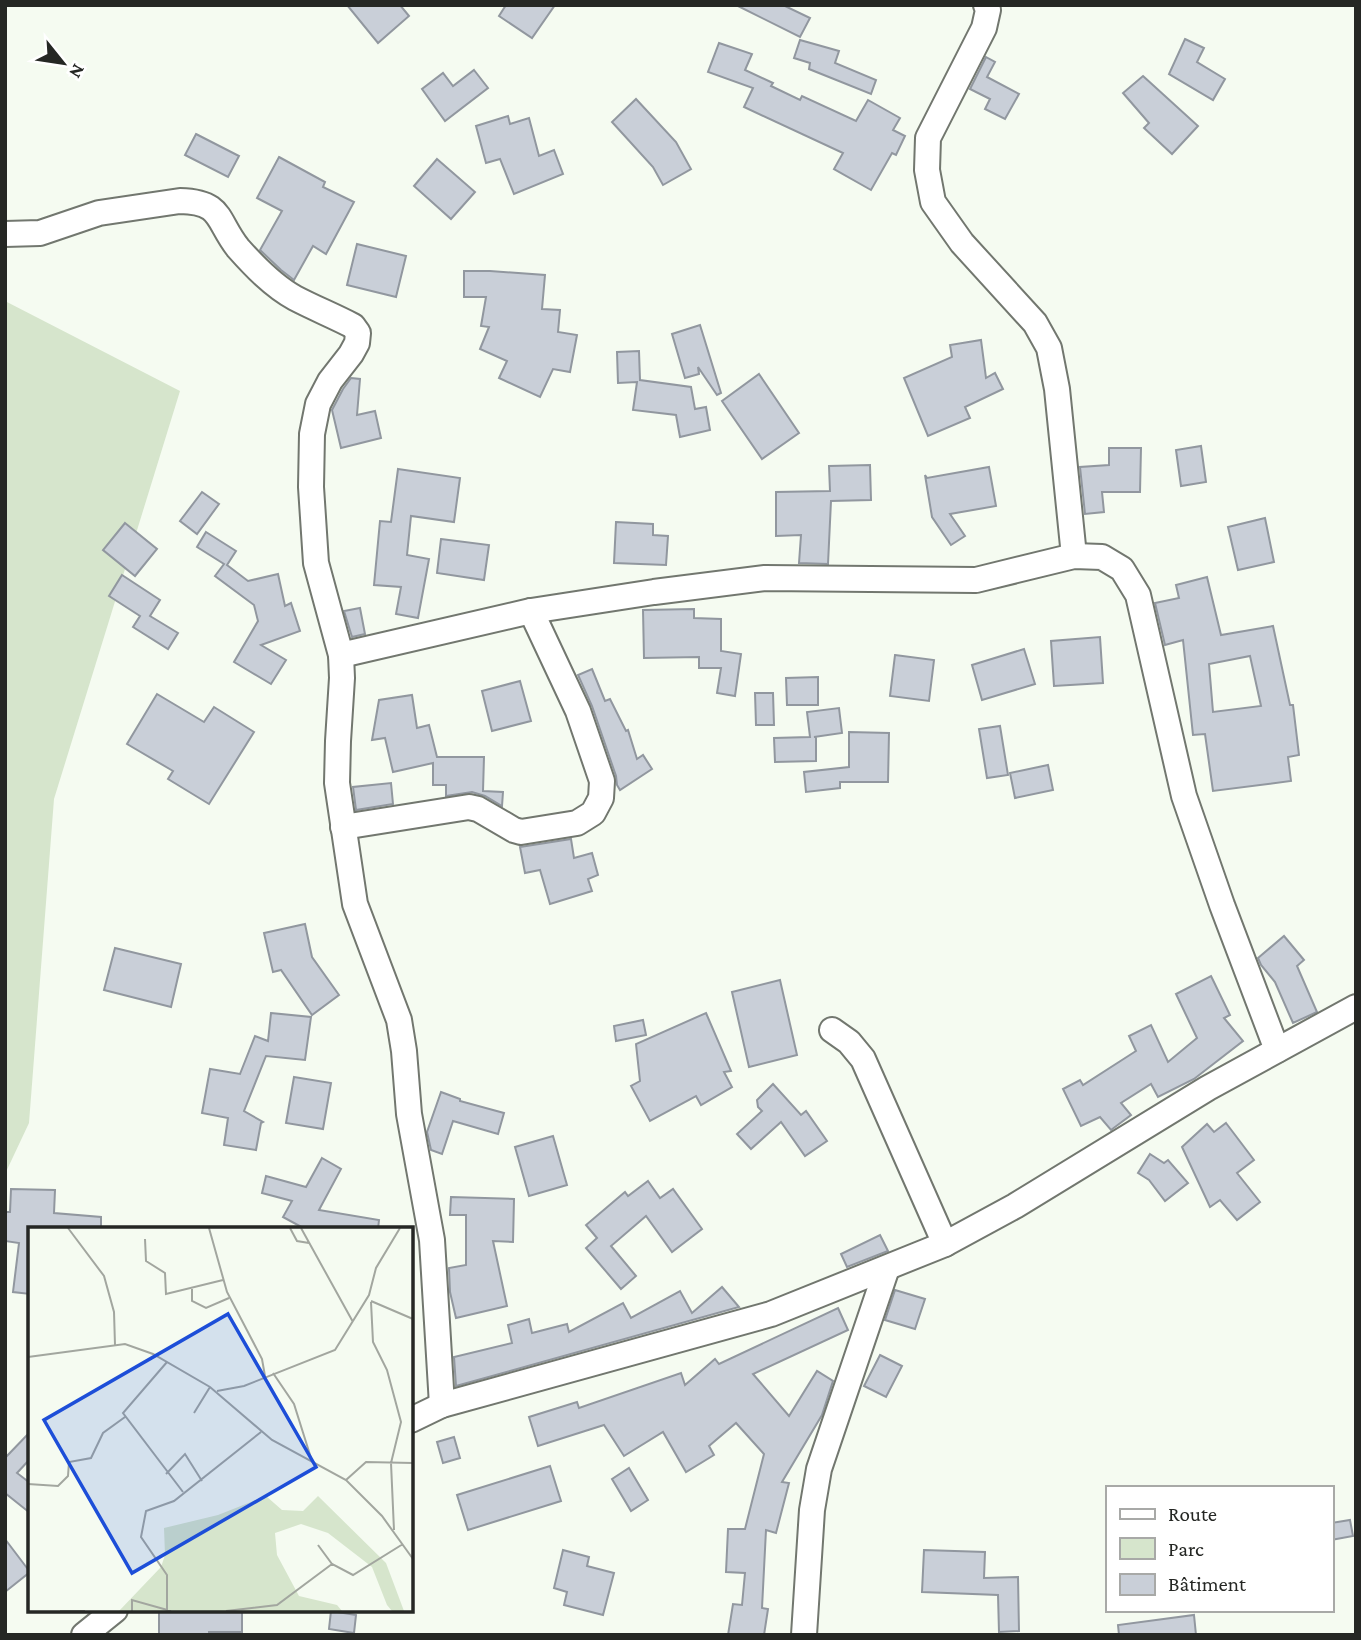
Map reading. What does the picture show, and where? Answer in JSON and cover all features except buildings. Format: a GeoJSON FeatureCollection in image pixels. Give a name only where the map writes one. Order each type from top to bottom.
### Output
{"type":"FeatureCollection","features":[{"type":"Feature","properties":{"kind":"street"},"geometry":{"type":"LineString","coordinates":[[986,5],[988,10],[984,28],[928,138],[927,170],[933,202],[961,243],[1035,323],[1049,348],[1057,389],[1074,556]]}},
{"type":"Feature","properties":{"kind":"street"},"geometry":{"type":"LineString","coordinates":[[5,234],[40,233],[99,213],[180,201],[205,204],[215,211],[237,247],[265,277],[293,297],[353,326],[358,333],[351,354],[330,381],[318,404],[313,434],[311,486],[316,563],[341,655],[337,783],[355,904],[399,1020],[404,1051],[409,1114],[432,1240],[442,1405]]}},
{"type":"Feature","properties":{"kind":"street"},"geometry":{"type":"LineString","coordinates":[[341,655],[531,611],[765,578],[976,580],[1074,556],[1102,557],[1122,569],[1138,595],[1184,796],[1222,905],[1278,1050]]}},
{"type":"Feature","properties":{"kind":"street"},"geometry":{"type":"LineString","coordinates":[[343,827],[469,807],[521,832],[577,823],[593,813],[601,798],[602,781],[578,711],[531,611]]}},
{"type":"Feature","properties":{"kind":"street"},"geometry":{"type":"LineString","coordinates":[[413,1419],[442,1405],[771,1314],[945,1244],[1015,1206],[1208,1088],[1356,1007]]}},
{"type":"Feature","properties":{"kind":"street"},"geometry":{"type":"LineString","coordinates":[[832,1030],[849,1042],[863,1059],[945,1244]]}},
{"type":"Feature","properties":{"kind":"street"},"geometry":{"type":"LineString","coordinates":[[804,1635],[812,1510],[819,1469],[887,1268]]}},
{"type":"Feature","properties":{"kind":"street"},"geometry":{"type":"LineString","coordinates":[[84,1635],[113,1612]]}},
{"type":"Feature","properties":{"kind":"green space"},"geometry":{"type":"Polygon","coordinates":[[[5,301],[180,391],[54,799],[29,1123],[5,1174],[5,301]]]}}]}
